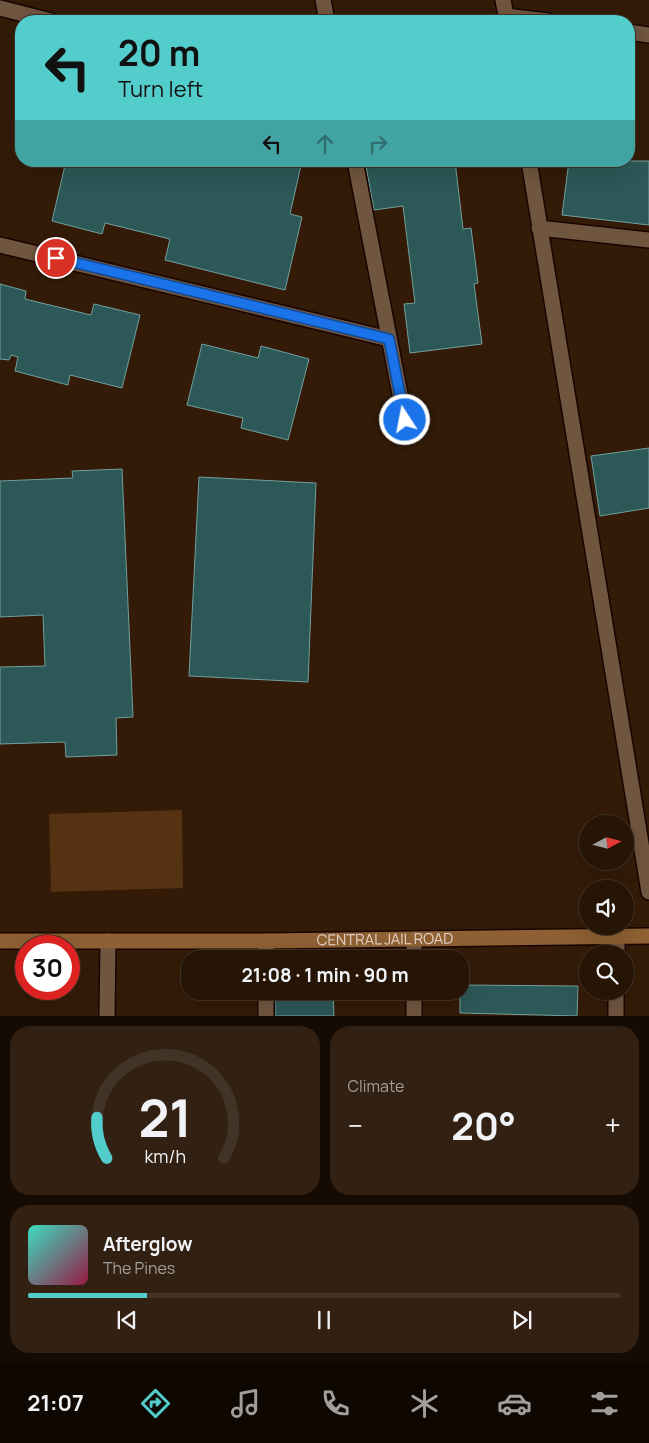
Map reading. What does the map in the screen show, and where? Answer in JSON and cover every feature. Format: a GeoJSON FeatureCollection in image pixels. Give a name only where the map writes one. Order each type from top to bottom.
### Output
{"type":"FeatureCollection","features":[{"type":"Feature","properties":{"kind":"main road","name":"CENTRAL JAIL ROAD"},"geometry":{"type":"LineString","coordinates":[[0,941],[266,941],[649,936]]}},
{"type":"Feature","properties":{"kind":"street"},"geometry":{"type":"LineString","coordinates":[[323,0],[326,15]]}},
{"type":"Feature","properties":{"kind":"street"},"geometry":{"type":"LineString","coordinates":[[503,0],[506,15]]}},
{"type":"Feature","properties":{"kind":"street"},"geometry":{"type":"LineString","coordinates":[[0,8],[27,15]]}},
{"type":"Feature","properties":{"kind":"street"},"geometry":{"type":"LineString","coordinates":[[635,33],[649,35]]}},
{"type":"Feature","properties":{"kind":"street"},"geometry":{"type":"LineString","coordinates":[[356,167],[405,420]]}},
{"type":"Feature","properties":{"kind":"street"},"geometry":{"type":"LineString","coordinates":[[530,167],[649,892]]}},
{"type":"Feature","properties":{"kind":"street"},"geometry":{"type":"LineString","coordinates":[[539,228],[649,240]]}},
{"type":"Feature","properties":{"kind":"street"},"geometry":{"type":"LineString","coordinates":[[0,245],[389,339]]}},
{"type":"Feature","properties":{"kind":"street"},"geometry":{"type":"LineString","coordinates":[[616,945],[617,935]]}},
{"type":"Feature","properties":{"kind":"street"},"geometry":{"type":"LineString","coordinates":[[414,939],[414,950]]}},
{"type":"Feature","properties":{"kind":"street"},"geometry":{"type":"LineString","coordinates":[[107,1016],[108,941]]}},
{"type":"Feature","properties":{"kind":"street"},"geometry":{"type":"LineString","coordinates":[[266,941],[266,950]]}},
{"type":"Feature","properties":{"kind":"street"},"geometry":{"type":"LineString","coordinates":[[266,1000],[266,1016]]}},
{"type":"Feature","properties":{"kind":"street"},"geometry":{"type":"LineString","coordinates":[[414,1000],[414,1016]]}},
{"type":"Feature","properties":{"kind":"street"},"geometry":{"type":"LineString","coordinates":[[616,1000],[616,1016]]}},
{"type":"Feature","properties":{"kind":"shaded area"},"geometry":{"type":"Polygon","coordinates":[[[182,810],[183,888],[51,892],[49,814],[182,810]]]}},
{"type":"Feature","properties":{"kind":"building"},"geometry":{"type":"Polygon","coordinates":[[[635,161],[649,161],[649,225],[562,215],[568,167],[635,167],[635,161]]]}},
{"type":"Feature","properties":{"kind":"building"},"geometry":{"type":"Polygon","coordinates":[[[65,167],[301,167],[290,214],[302,217],[285,290],[165,260],[170,239],[105,223],[102,234],[52,221],[65,167]]]}},
{"type":"Feature","properties":{"kind":"building"},"geometry":{"type":"Polygon","coordinates":[[[366,167],[456,167],[463,229],[471,228],[478,283],[474,284],[482,344],[410,353],[404,304],[415,303],[403,206],[374,210],[366,167]]]}},
{"type":"Feature","properties":{"kind":"building"},"geometry":{"type":"Polygon","coordinates":[[[0,284],[26,291],[25,299],[91,315],[94,304],[140,315],[122,388],[70,375],[68,385],[15,371],[18,357],[11,355],[9,360],[0,359],[0,284]]]}},
{"type":"Feature","properties":{"kind":"building"},"geometry":{"type":"Polygon","coordinates":[[[202,344],[258,358],[261,346],[309,359],[288,440],[241,428],[243,418],[187,405],[202,344]]]}},
{"type":"Feature","properties":{"kind":"building"},"geometry":{"type":"Polygon","coordinates":[[[649,448],[649,508],[600,516],[591,456],[649,448]]]}},
{"type":"Feature","properties":{"kind":"building"},"geometry":{"type":"Polygon","coordinates":[[[122,469],[133,717],[116,718],[117,755],[66,757],[65,742],[0,744],[0,667],[45,666],[43,615],[0,617],[0,481],[73,478],[72,471],[122,469]]]}},
{"type":"Feature","properties":{"kind":"building"},"geometry":{"type":"Polygon","coordinates":[[[199,477],[316,483],[308,682],[189,676],[199,477]]]}},
{"type":"Feature","properties":{"kind":"building"},"geometry":{"type":"Polygon","coordinates":[[[469,985],[578,986],[577,1016],[460,1013],[460,1000],[469,1000],[469,985]]]}},
{"type":"Feature","properties":{"kind":"building"},"geometry":{"type":"Polygon","coordinates":[[[275,1000],[333,1000],[334,1016],[275,1016],[275,1000]]]}},
{"type":"Feature","properties":{"kind":"route"},"geometry":{"type":"LineString","coordinates":[[56,258],[389,339],[405,420]]}}]}
